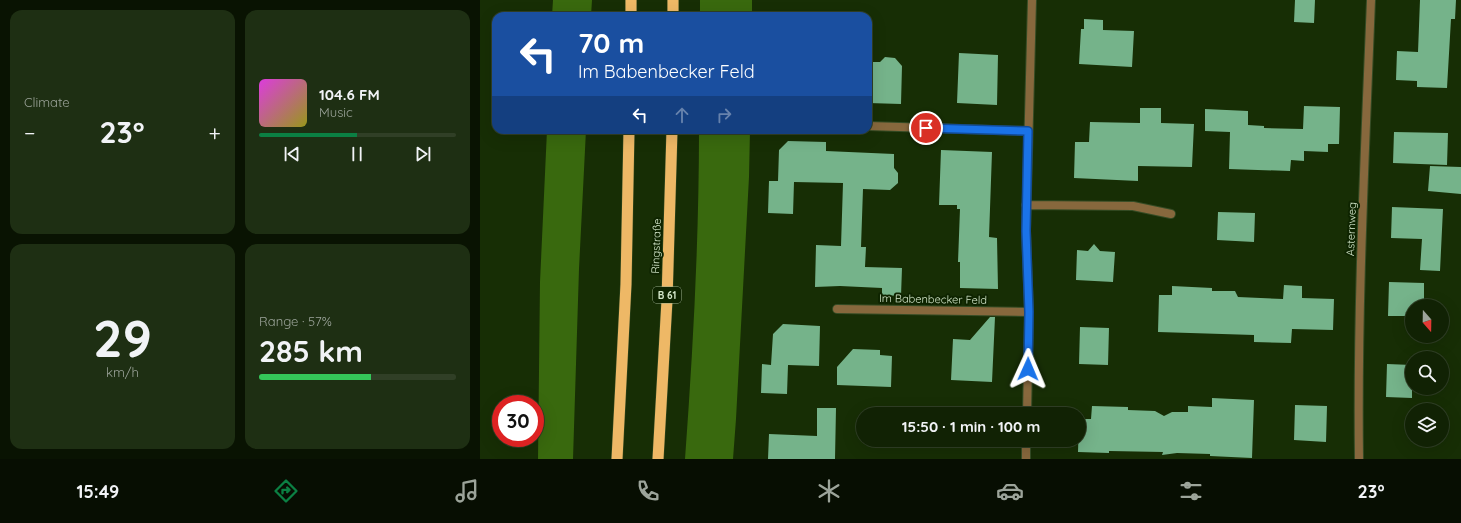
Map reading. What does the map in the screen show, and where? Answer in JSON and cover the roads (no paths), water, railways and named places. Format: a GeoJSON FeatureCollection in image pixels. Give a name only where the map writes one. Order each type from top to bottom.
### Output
{"type":"FeatureCollection","features":[{"type":"Feature","properties":{"kind":"highway"},"geometry":{"type":"LineString","coordinates":[[631,0],[631,12]]}},
{"type":"Feature","properties":{"kind":"highway"},"geometry":{"type":"LineString","coordinates":[[672,0],[673,12]]}},
{"type":"Feature","properties":{"kind":"highway"},"geometry":{"type":"LineString","coordinates":[[617,459],[626,284],[629,134]]}},
{"type":"Feature","properties":{"kind":"highway","name":"Ringstraße"},"geometry":{"type":"LineString","coordinates":[[658,459],[667,300],[672,134]]}},
{"type":"Feature","properties":{"kind":"street"},"geometry":{"type":"LineString","coordinates":[[1027,407],[1029,312],[1026,205],[1032,0]]}},
{"type":"Feature","properties":{"kind":"street","name":"Asternweg"},"geometry":{"type":"LineString","coordinates":[[1359,459],[1358,402],[1362,222],[1371,0]]}},
{"type":"Feature","properties":{"kind":"street"},"geometry":{"type":"LineString","coordinates":[[872,126],[1028,131]]}},
{"type":"Feature","properties":{"kind":"street"},"geometry":{"type":"LineString","coordinates":[[1026,205],[1133,206],[1171,214]]}},
{"type":"Feature","properties":{"kind":"street","name":"Im Babenbecker Feld"},"geometry":{"type":"LineString","coordinates":[[837,308],[1029,312]]}},
{"type":"Feature","properties":{"kind":"street"},"geometry":{"type":"LineString","coordinates":[[1026,447],[1026,459]]}}]}
